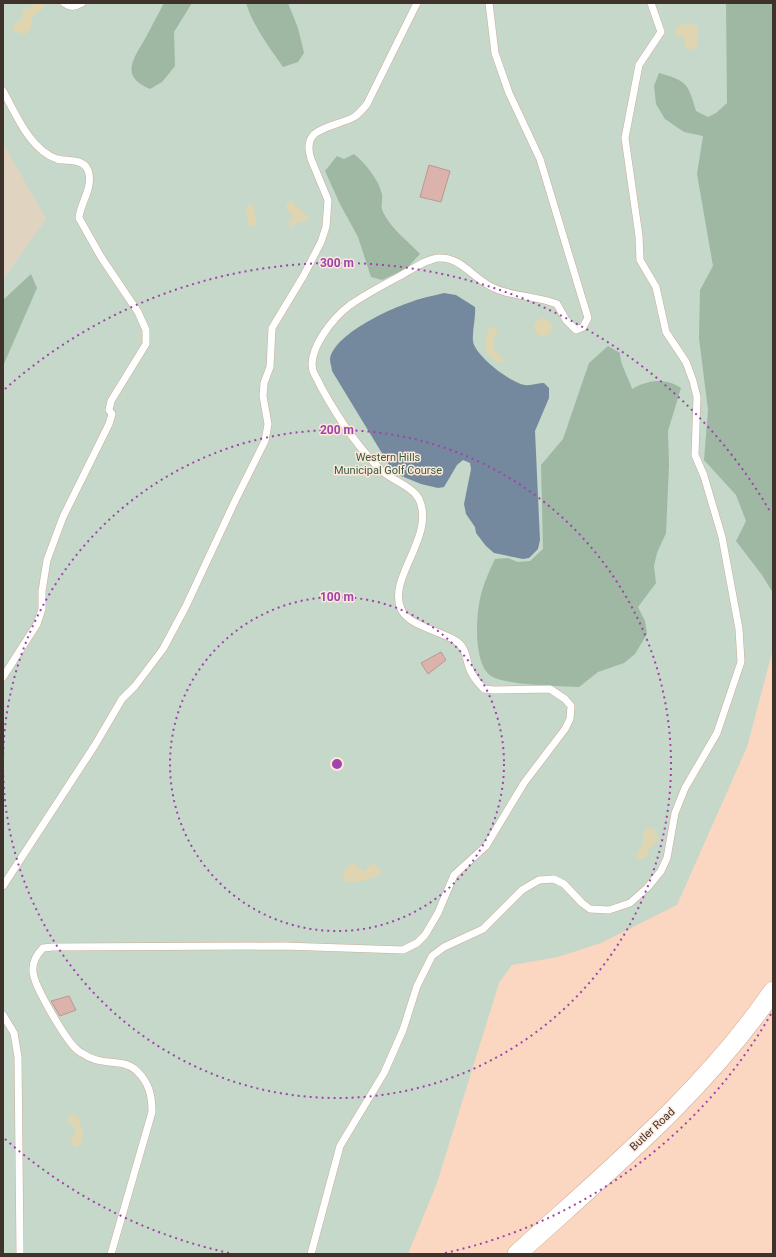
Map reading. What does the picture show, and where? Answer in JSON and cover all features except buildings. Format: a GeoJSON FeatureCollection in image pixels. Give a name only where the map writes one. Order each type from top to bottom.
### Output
{"type":"FeatureCollection","features":[{"type":"Feature","properties":{"kind":"main road","name":"Butler Road"},"geometry":{"type":"LineString","coordinates":[[517,1254],[677,1106],[739,1038],[773,991]]}},
{"type":"Feature","properties":{"kind":"lane"},"geometry":{"type":"LineString","coordinates":[[64,3],[70,7],[76,7],[82,3]]}},
{"type":"Feature","properties":{"kind":"lane"},"geometry":{"type":"LineString","coordinates":[[3,886],[95,745],[122,699],[135,686],[163,649],[186,606],[235,501],[266,442],[268,424],[263,396],[264,383],[270,367],[272,328],[308,268],[321,242],[326,227],[328,200],[308,152],[313,135],[320,129],[353,118],[367,104],[417,3]]}},
{"type":"Feature","properties":{"kind":"lane"},"geometry":{"type":"LineString","coordinates":[[111,1254],[152,1112],[152,1095],[145,1080],[136,1070],[125,1064],[96,1060],[78,1051],[69,1040],[38,987],[33,972],[36,955],[43,948],[53,947],[284,946],[403,950],[417,943],[425,934],[438,913],[454,875],[486,846],[524,783],[570,719],[571,706],[561,696],[550,689],[484,689],[470,671],[466,652],[458,642],[408,619],[400,609],[399,590],[418,541],[422,525],[422,507],[417,495],[382,471],[360,446],[330,403],[313,371],[313,356],[318,342],[331,325],[349,306],[421,264],[439,258],[463,265],[485,284],[497,289],[557,304],[566,320],[576,330],[583,327],[588,318],[540,159],[509,93],[495,52],[488,3]]}},
{"type":"Feature","properties":{"kind":"lane"},"geometry":{"type":"LineString","coordinates":[[311,1254],[340,1146],[384,1073],[403,1030],[417,986],[432,956],[444,946],[483,929],[522,890],[539,880],[554,879],[564,884],[582,904],[590,909],[609,910],[630,903],[647,888],[661,871],[667,858],[675,813],[685,788],[717,733],[741,662],[739,629],[722,537],[704,476],[695,455],[697,397],[693,381],[686,362],[666,332],[656,287],[640,260],[639,236],[625,138],[639,65],[661,32],[651,3]]}},
{"type":"Feature","properties":{"kind":"lane"},"geometry":{"type":"LineString","coordinates":[[3,91],[27,136],[33,142],[48,154],[58,159],[77,161],[88,169],[88,186],[78,218],[101,257],[138,312],[146,330],[147,337],[146,344],[142,352],[111,401],[109,410],[112,414],[109,424],[63,517],[47,560],[42,591],[42,609],[37,624],[3,677]]}},
{"type":"Feature","properties":{"kind":"lane"},"geometry":{"type":"LineString","coordinates":[[3,1015],[14,1033],[18,1057],[20,1254]]}},
{"type":"Feature","properties":{"kind":"shaded area"},"geometry":{"type":"Polygon","coordinates":[[[3,144],[46,219],[3,279],[3,144]]]}},
{"type":"Feature","properties":{"kind":"green space","name":"Western Hills Municipal Golf Course"},"geometry":{"type":"Polygon","coordinates":[[[3,3],[773,3],[773,649],[747,747],[677,905],[601,943],[558,957],[512,965],[499,983],[437,1183],[408,1254],[3,1254],[3,279],[46,219],[3,144],[3,3]]]}},
{"type":"Feature","properties":{"kind":"green space"},"geometry":{"type":"Polygon","coordinates":[[[164,3],[192,3],[174,32],[175,66],[162,82],[150,89],[140,84],[134,78],[132,66],[137,52],[164,3]]]}},
{"type":"Feature","properties":{"kind":"green space"},"geometry":{"type":"Polygon","coordinates":[[[246,3],[288,3],[298,28],[304,53],[298,62],[283,67],[257,28],[246,3]]]}},
{"type":"Feature","properties":{"kind":"green space"},"geometry":{"type":"Polygon","coordinates":[[[726,3],[773,3],[773,593],[762,575],[736,541],[746,521],[736,495],[704,460],[708,410],[699,338],[700,290],[713,266],[697,174],[703,136],[684,132],[665,119],[656,104],[654,86],[659,73],[681,81],[685,84],[691,94],[696,111],[708,117],[716,113],[727,103],[726,3]]]}},
{"type":"Feature","properties":{"kind":"green space"},"geometry":{"type":"Polygon","coordinates":[[[354,154],[363,162],[378,183],[382,194],[382,210],[386,218],[390,224],[420,254],[407,268],[382,280],[371,277],[358,237],[340,204],[325,171],[337,156],[344,159],[354,154]]]}},
{"type":"Feature","properties":{"kind":"green space"},"geometry":{"type":"Polygon","coordinates":[[[31,274],[37,288],[3,366],[3,300],[31,274]]]}},
{"type":"Feature","properties":{"kind":"green space"},"geometry":{"type":"Polygon","coordinates":[[[608,346],[620,353],[623,366],[632,389],[656,381],[669,382],[681,388],[668,431],[669,465],[666,533],[657,553],[654,566],[656,583],[638,607],[645,621],[647,634],[635,654],[624,663],[598,672],[579,687],[520,683],[498,679],[491,676],[485,669],[478,648],[478,610],[483,587],[495,559],[508,558],[518,562],[530,561],[543,549],[541,465],[563,439],[589,363],[608,346]]]}},
{"type":"Feature","properties":{"kind":"sand"},"geometry":{"type":"Polygon","coordinates":[[[32,3],[43,3],[43,9],[31,18],[31,27],[26,34],[15,32],[13,28],[14,23],[21,20],[23,10],[31,7],[32,3]]]}},
{"type":"Feature","properties":{"kind":"sand"},"geometry":{"type":"Polygon","coordinates":[[[687,24],[698,27],[697,46],[694,49],[688,49],[685,45],[684,37],[675,35],[674,32],[678,26],[687,24]]]}},
{"type":"Feature","properties":{"kind":"sand"},"geometry":{"type":"Polygon","coordinates":[[[291,201],[308,217],[305,221],[299,221],[293,228],[289,223],[293,216],[287,211],[286,205],[291,201]]]}},
{"type":"Feature","properties":{"kind":"sand"},"geometry":{"type":"Polygon","coordinates":[[[250,204],[254,207],[256,224],[251,227],[248,225],[248,217],[245,209],[250,204]]]}},
{"type":"Feature","properties":{"kind":"sand"},"geometry":{"type":"Polygon","coordinates":[[[543,318],[549,321],[552,327],[549,333],[543,336],[537,333],[534,327],[537,321],[543,318]]]}},
{"type":"Feature","properties":{"kind":"sand"},"geometry":{"type":"Polygon","coordinates":[[[493,327],[498,331],[493,342],[493,349],[504,360],[503,363],[497,362],[486,352],[486,336],[489,329],[493,327]]]}},
{"type":"Feature","properties":{"kind":"sand"},"geometry":{"type":"Polygon","coordinates":[[[649,827],[656,830],[658,841],[650,848],[646,858],[638,860],[636,853],[643,844],[643,832],[649,827]]]}},
{"type":"Feature","properties":{"kind":"sand"},"geometry":{"type":"Polygon","coordinates":[[[352,863],[364,871],[372,864],[377,865],[381,872],[380,874],[364,881],[347,883],[342,875],[347,867],[352,863]]]}},
{"type":"Feature","properties":{"kind":"sand"},"geometry":{"type":"Polygon","coordinates":[[[73,1114],[78,1117],[83,1134],[82,1142],[76,1148],[70,1142],[76,1130],[67,1120],[73,1114]]]}},
{"type":"Feature","properties":{"kind":"water"},"geometry":{"type":"Polygon","coordinates":[[[444,293],[456,295],[475,307],[473,341],[480,354],[494,368],[519,383],[527,385],[544,383],[549,388],[549,398],[535,431],[540,540],[538,549],[529,558],[523,559],[494,553],[486,546],[476,533],[475,527],[466,514],[464,504],[471,469],[470,463],[463,460],[457,465],[444,487],[438,488],[421,484],[394,473],[332,371],[330,359],[334,350],[341,341],[351,333],[375,317],[399,306],[444,293]]]}}]}
